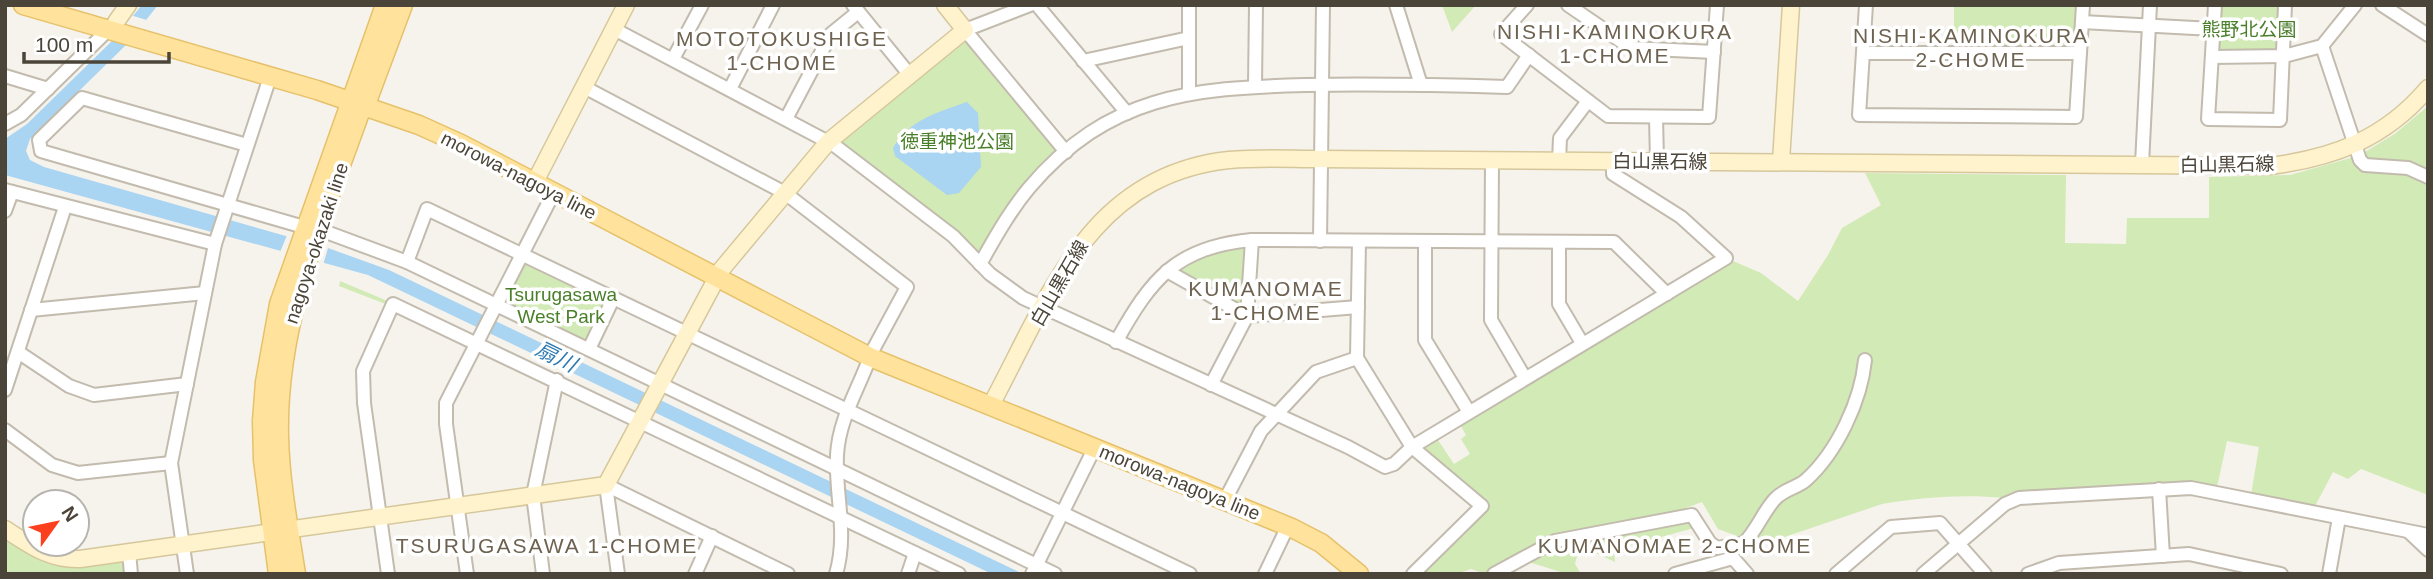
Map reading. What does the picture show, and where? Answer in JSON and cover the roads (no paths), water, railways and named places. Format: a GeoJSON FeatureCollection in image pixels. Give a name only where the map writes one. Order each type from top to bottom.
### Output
{"type":"FeatureCollection","features":[{"type":"Feature","properties":{"kind":"main road","name":"morowa-nagoya line"},"geometry":{"type":"LineString","coordinates":[[23,5],[115,26],[426,117],[540,174],[719,274]]}},
{"type":"Feature","properties":{"kind":"main road","name":"morowa-nagoya line"},"geometry":{"type":"LineString","coordinates":[[59,5],[115,26]]}},
{"type":"Feature","properties":{"kind":"main road","name":"nagoya-okazaki line"},"geometry":{"type":"LineString","coordinates":[[278,574],[281,530],[281,382],[297,269],[359,98],[385,5]]}},
{"type":"Feature","properties":{"kind":"main road","name":"nagoya-okazaki line"},"geometry":{"type":"LineString","coordinates":[[359,98],[403,5]]}},
{"type":"Feature","properties":{"kind":"main road","name":"morowa-nagoya line"},"geometry":{"type":"LineString","coordinates":[[139,33],[270,77],[359,98],[440,134],[872,353],[989,398],[991,405],[1288,526],[1321,543],[1359,574]]}},
{"type":"Feature","properties":{"kind":"main road","name":"nagoya-okazaki line"},"geometry":{"type":"LineString","coordinates":[[281,530],[296,574]]}},
{"type":"Feature","properties":{"kind":"street"},"geometry":{"type":"LineString","coordinates":[[5,124],[21,115],[115,26],[128,5]]}},
{"type":"Feature","properties":{"kind":"street"},"geometry":{"type":"LineString","coordinates":[[540,174],[626,5]]}},
{"type":"Feature","properties":{"kind":"street"},"geometry":{"type":"LineString","coordinates":[[673,59],[702,5]]}},
{"type":"Feature","properties":{"kind":"street"},"geometry":{"type":"LineString","coordinates":[[730,89],[774,5]]}},
{"type":"Feature","properties":{"kind":"street"},"geometry":{"type":"LineString","coordinates":[[944,5],[1066,152]]}},
{"type":"Feature","properties":{"kind":"street"},"geometry":{"type":"LineString","coordinates":[[618,574],[606,485],[719,274],[828,142],[965,30],[1030,5]]}},
{"type":"Feature","properties":{"kind":"street"},"geometry":{"type":"LineString","coordinates":[[1037,5],[1127,113]]}},
{"type":"Feature","properties":{"kind":"street"},"geometry":{"type":"LineString","coordinates":[[1189,5],[1189,92]]}},
{"type":"Feature","properties":{"kind":"street"},"geometry":{"type":"LineString","coordinates":[[1255,85],[1256,5]]}},
{"type":"Feature","properties":{"kind":"street"},"geometry":{"type":"LineString","coordinates":[[1321,241],[1323,5]]}},
{"type":"Feature","properties":{"kind":"street"},"geometry":{"type":"LineString","coordinates":[[1396,5],[1421,85]]}},
{"type":"Feature","properties":{"kind":"street"},"geometry":{"type":"LineString","coordinates":[[1527,5],[1501,34],[1608,116],[1656,117],[1709,117],[1717,5]]}},
{"type":"Feature","properties":{"kind":"street"},"geometry":{"type":"LineString","coordinates":[[1568,5],[1631,48],[1714,52]]}},
{"type":"Feature","properties":{"kind":"street"},"geometry":{"type":"LineString","coordinates":[[1781,161],[1791,5]]}},
{"type":"Feature","properties":{"kind":"street"},"geometry":{"type":"LineString","coordinates":[[1866,5],[1858,115],[2076,117],[2083,5]]}},
{"type":"Feature","properties":{"kind":"street"},"geometry":{"type":"LineString","coordinates":[[2142,164],[2150,5]]}},
{"type":"Feature","properties":{"kind":"street"},"geometry":{"type":"LineString","coordinates":[[2215,5],[2208,119],[2280,120],[2285,5]]}},
{"type":"Feature","properties":{"kind":"street"},"geometry":{"type":"LineString","coordinates":[[2213,57],[2284,56],[2322,46],[2355,5]]}},
{"type":"Feature","properties":{"kind":"street"},"geometry":{"type":"LineString","coordinates":[[2382,5],[2428,35]]}},
{"type":"Feature","properties":{"kind":"street"},"geometry":{"type":"LineString","coordinates":[[786,119],[831,34],[855,9],[909,74]]}},
{"type":"Feature","properties":{"kind":"street"},"geometry":{"type":"LineString","coordinates":[[2082,22],[2213,29]]}},
{"type":"Feature","properties":{"kind":"street"},"geometry":{"type":"LineString","coordinates":[[614,30],[828,142],[953,236],[980,264],[1023,298],[1385,467],[1391,466],[1412,447],[1469,412],[1726,258],[1681,217],[1613,174],[1613,162]]}},
{"type":"Feature","properties":{"kind":"street"},"geometry":{"type":"LineString","coordinates":[[1083,61],[1189,38]]}},
{"type":"Feature","properties":{"kind":"street"},"geometry":{"type":"LineString","coordinates":[[2322,46],[2365,166],[2408,168],[2428,177]]}},
{"type":"Feature","properties":{"kind":"street"},"geometry":{"type":"LineString","coordinates":[[1863,52],[2080,53]]}},
{"type":"Feature","properties":{"kind":"street"},"geometry":{"type":"LineString","coordinates":[[980,264],[999,228],[1022,197],[1066,152],[1127,113],[1189,92],[1255,85],[1507,87],[1529,55]]}},
{"type":"Feature","properties":{"kind":"street"},"geometry":{"type":"LineString","coordinates":[[5,76],[48,89]]}},
{"type":"Feature","properties":{"kind":"street"},"geometry":{"type":"LineString","coordinates":[[187,574],[171,463],[217,239],[270,77]]}},
{"type":"Feature","properties":{"kind":"street"},"geometry":{"type":"LineString","coordinates":[[584,87],[785,193],[907,287],[872,353],[839,435],[841,558],[836,574]]}},
{"type":"Feature","properties":{"kind":"street","name":"白山黒石線"},"geometry":{"type":"LineString","coordinates":[[991,405],[1084,238],[1114,209],[1163,177],[1230,160],[1781,161],[2270,166],[2313,160],[2355,144],[2404,113],[2428,88]]}},
{"type":"Feature","properties":{"kind":"street"},"geometry":{"type":"LineString","coordinates":[[247,145],[82,98],[39,140],[41,151],[225,211],[310,230],[407,262],[493,310],[589,349],[657,388],[838,469],[1034,570],[1055,574]]}},
{"type":"Feature","properties":{"kind":"street"},"geometry":{"type":"LineString","coordinates":[[1559,161],[1560,138],[1588,101]]}},
{"type":"Feature","properties":{"kind":"street"},"geometry":{"type":"LineString","coordinates":[[1656,117],[1657,161]]}},
{"type":"Feature","properties":{"kind":"street"},"geometry":{"type":"LineString","coordinates":[[1492,160],[1491,320],[1525,378]]}},
{"type":"Feature","properties":{"kind":"street"},"geometry":{"type":"LineString","coordinates":[[5,211],[8,191],[65,207],[217,239]]}},
{"type":"Feature","properties":{"kind":"street"},"geometry":{"type":"LineString","coordinates":[[467,574],[445,412],[454,383],[554,192]]}},
{"type":"Feature","properties":{"kind":"street"},"geometry":{"type":"LineString","coordinates":[[5,390],[65,207]]}},
{"type":"Feature","properties":{"kind":"street"},"geometry":{"type":"LineString","coordinates":[[407,262],[427,209],[1190,574]]}},
{"type":"Feature","properties":{"kind":"street"},"geometry":{"type":"LineString","coordinates":[[1211,384],[1247,316],[1252,240]]}},
{"type":"Feature","properties":{"kind":"street"},"geometry":{"type":"LineString","coordinates":[[1116,342],[1140,299],[1167,271],[1207,248],[1252,240],[1614,242],[1667,294]]}},
{"type":"Feature","properties":{"kind":"street"},"geometry":{"type":"LineString","coordinates":[[1359,242],[1357,358],[1412,447],[1482,506],[1413,574]]}},
{"type":"Feature","properties":{"kind":"street"},"geometry":{"type":"LineString","coordinates":[[1425,242],[1424,340],[1469,412]]}},
{"type":"Feature","properties":{"kind":"street"},"geometry":{"type":"LineString","coordinates":[[1559,242],[1559,304],[1582,344]]}},
{"type":"Feature","properties":{"kind":"street"},"geometry":{"type":"LineString","coordinates":[[1167,271],[1247,316],[1358,307]]}},
{"type":"Feature","properties":{"kind":"street"},"geometry":{"type":"LineString","coordinates":[[31,310],[205,293]]}},
{"type":"Feature","properties":{"kind":"street"},"geometry":{"type":"LineString","coordinates":[[589,349],[613,299]]}},
{"type":"Feature","properties":{"kind":"street"},"geometry":{"type":"LineString","coordinates":[[388,574],[363,371],[393,304],[479,335],[557,380],[643,415],[841,518],[959,574]]}},
{"type":"Feature","properties":{"kind":"street"},"geometry":{"type":"LineString","coordinates":[[18,352],[69,386],[94,394],[187,384]]}},
{"type":"Feature","properties":{"kind":"street"},"geometry":{"type":"LineString","coordinates":[[1225,500],[1261,431],[1316,372],[1357,358]]}},
{"type":"Feature","properties":{"kind":"street"},"geometry":{"type":"LineString","coordinates":[[1494,574],[1555,541],[1692,515],[1710,543],[1717,548],[1744,543],[1774,500],[1781,493],[1797,488],[1821,463],[1843,431],[1865,360]]}},
{"type":"Feature","properties":{"kind":"street"},"geometry":{"type":"LineString","coordinates":[[543,574],[533,495],[557,380]]}},
{"type":"Feature","properties":{"kind":"street"},"geometry":{"type":"LineString","coordinates":[[5,430],[52,465],[78,473],[171,463]]}},
{"type":"Feature","properties":{"kind":"street"},"geometry":{"type":"LineString","coordinates":[[1034,570],[1095,447]]}},
{"type":"Feature","properties":{"kind":"street"},"geometry":{"type":"LineString","coordinates":[[5,528],[39,551],[66,559],[606,485],[788,574]]}},
{"type":"Feature","properties":{"kind":"street"},"geometry":{"type":"LineString","coordinates":[[2159,489],[2163,556]]}},
{"type":"Feature","properties":{"kind":"street"},"geometry":{"type":"LineString","coordinates":[[1923,574],[2005,504],[2019,498],[2159,489],[2204,489],[2428,535]]}},
{"type":"Feature","properties":{"kind":"street"},"geometry":{"type":"LineString","coordinates":[[2329,574],[2339,518]]}},
{"type":"Feature","properties":{"kind":"street"},"geometry":{"type":"LineString","coordinates":[[1836,574],[1891,527],[1940,523],[1985,574]]}},
{"type":"Feature","properties":{"kind":"street"},"geometry":{"type":"LineString","coordinates":[[1265,574],[1288,526]]}},
{"type":"Feature","properties":{"kind":"street"},"geometry":{"type":"LineString","coordinates":[[2410,532],[2428,550]]}},
{"type":"Feature","properties":{"kind":"street"},"geometry":{"type":"LineString","coordinates":[[695,574],[712,536]]}},
{"type":"Feature","properties":{"kind":"street"},"geometry":{"type":"LineString","coordinates":[[129,552],[131,574]]}},
{"type":"Feature","properties":{"kind":"street"},"geometry":{"type":"LineString","coordinates":[[908,574],[915,553]]}},
{"type":"Feature","properties":{"kind":"street"},"geometry":{"type":"LineString","coordinates":[[2028,574],[2059,563],[2189,554],[2239,570],[2281,574]]}},
{"type":"Feature","properties":{"kind":"street"},"geometry":{"type":"LineString","coordinates":[[1675,574],[1733,558],[1746,574]]}},
{"type":"Feature","properties":{"kind":"water","name":"扇川"},"geometry":{"type":"Polygon","coordinates":[[[142,5],[158,5],[127,44],[30,139],[26,151],[30,160],[44,167],[328,248],[389,270],[1023,574],[992,574],[368,275],[5,175],[5,139],[27,124],[113,40],[142,5]]]}},
{"type":"Feature","properties":{"kind":"water"},"geometry":{"type":"Polygon","coordinates":[[[967,102],[978,113],[981,167],[959,193],[947,195],[895,156],[893,148],[899,138],[916,124],[967,102]]]}},
{"type":"Feature","properties":{"kind":"district","name":"NISHI-KAMINOKURA 1-CHOME"},"geometry":{"type":"Point","coordinates":[1615,44]}},
{"type":"Feature","properties":{"kind":"district","name":"NISHI-KAMINOKURA 2-CHOME"},"geometry":{"type":"Point","coordinates":[1971,48]}},
{"type":"Feature","properties":{"kind":"district","name":"MOTOTOKUSHIGE 1-CHOME"},"geometry":{"type":"Point","coordinates":[782,51]}},
{"type":"Feature","properties":{"kind":"district","name":"KUMANOMAE 1-CHOME"},"geometry":{"type":"Point","coordinates":[1266,301]}},
{"type":"Feature","properties":{"kind":"district","name":"TSURUGASAWA 1-CHOME"},"geometry":{"type":"Point","coordinates":[547,546]}},
{"type":"Feature","properties":{"kind":"district","name":"KUMANOMAE 2-CHOME"},"geometry":{"type":"Point","coordinates":[1675,546]}},
{"type":"Feature","properties":{"kind":"park label","name":"熊野北公園"},"geometry":{"type":"Point","coordinates":[2249,29]}},
{"type":"Feature","properties":{"kind":"park label","name":"徳重神池公園"},"geometry":{"type":"Point","coordinates":[957,141]}},
{"type":"Feature","properties":{"kind":"park label","name":"Tsurugasawa West Park"},"geometry":{"type":"Point","coordinates":[561,305]}}]}
